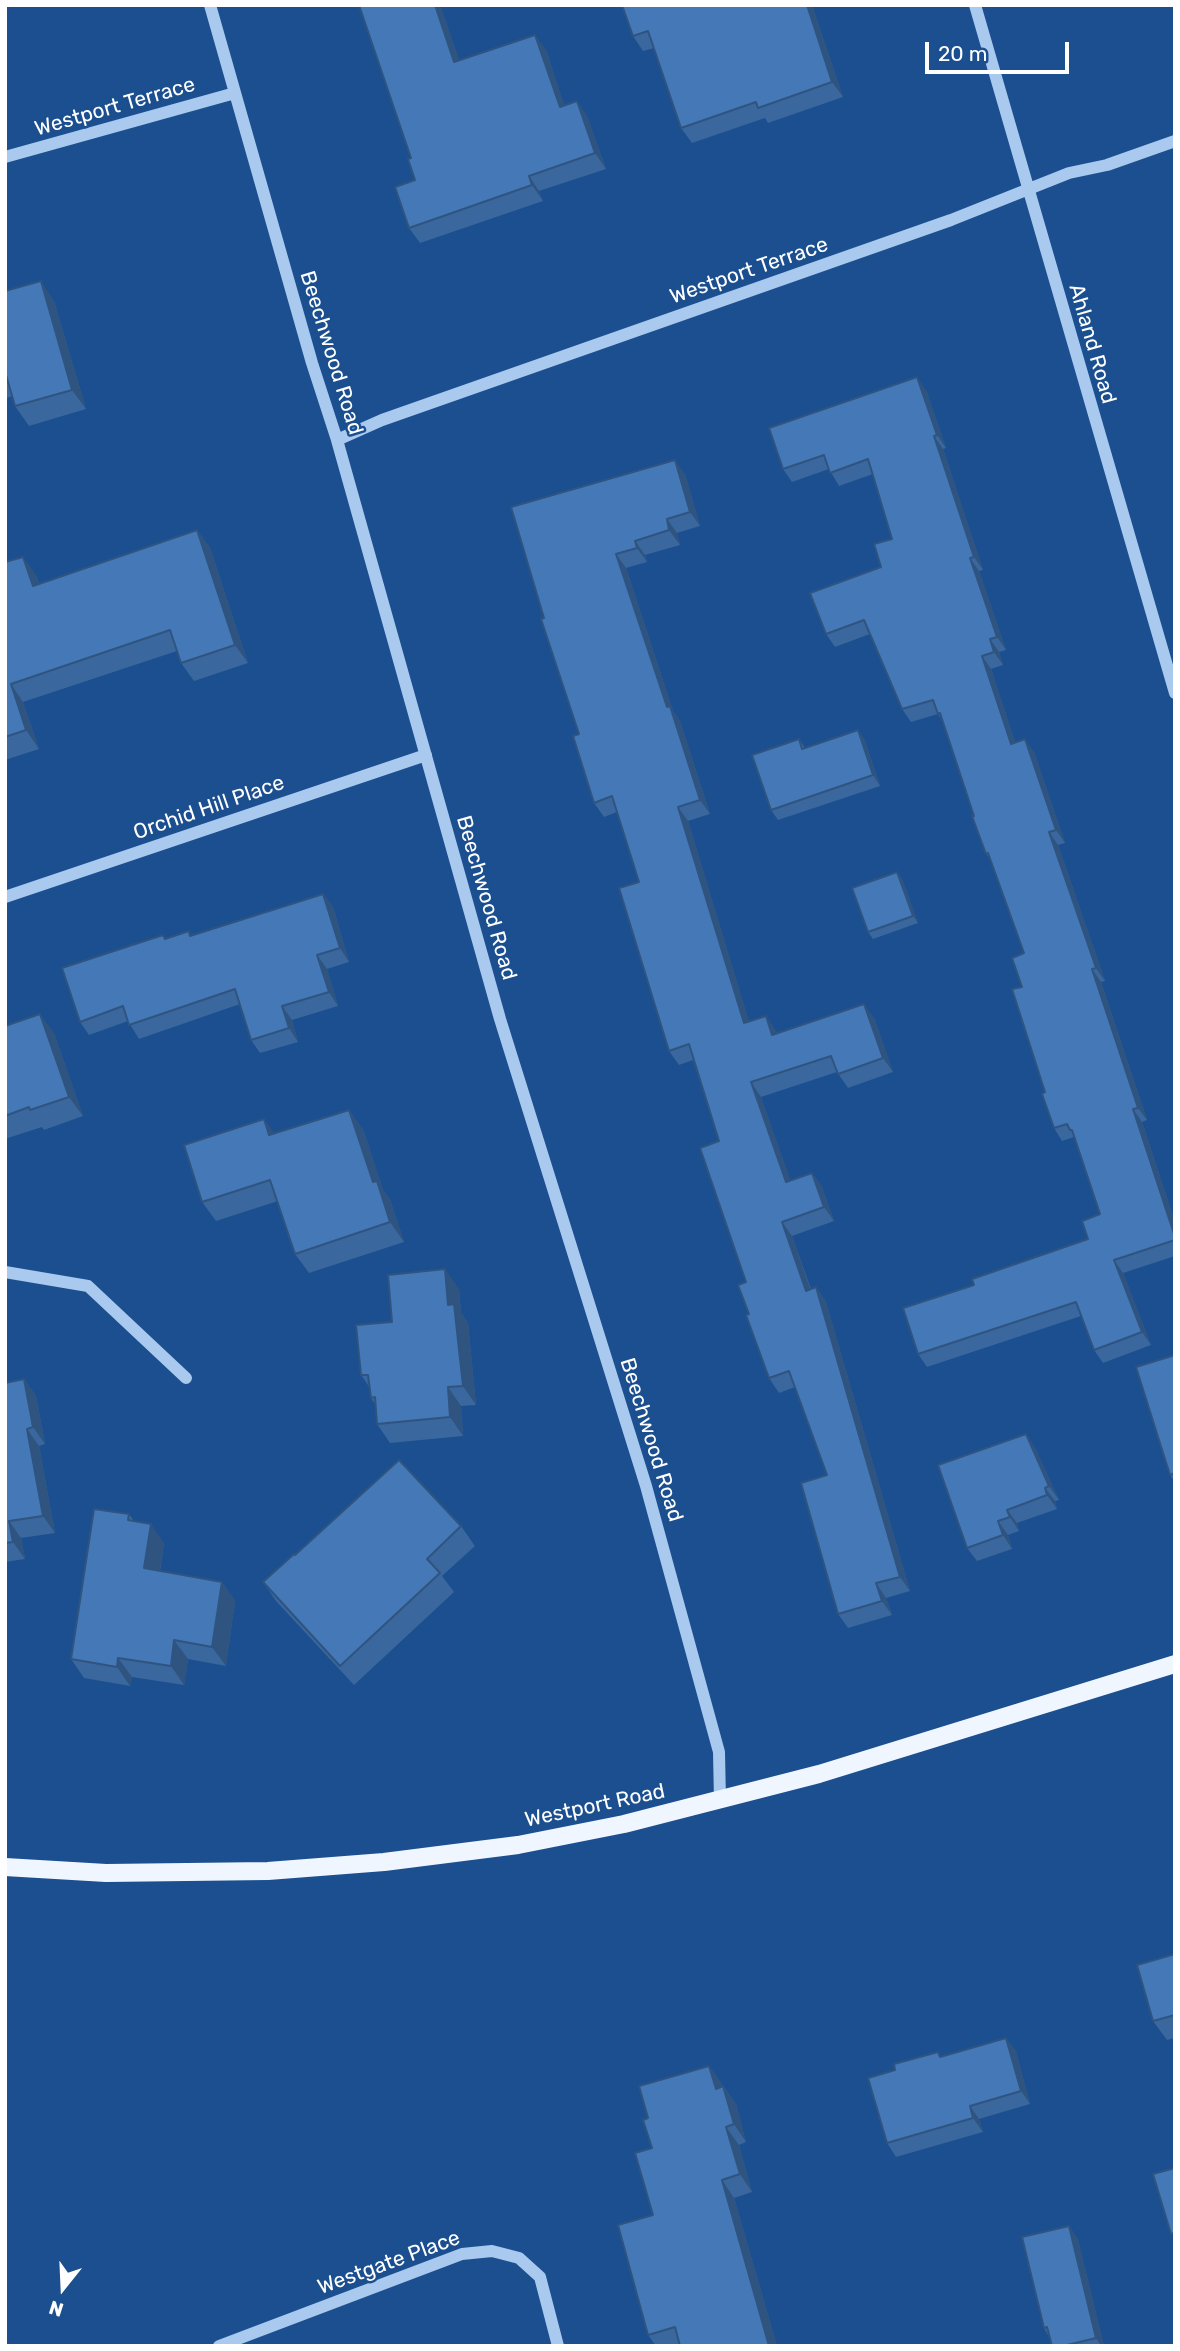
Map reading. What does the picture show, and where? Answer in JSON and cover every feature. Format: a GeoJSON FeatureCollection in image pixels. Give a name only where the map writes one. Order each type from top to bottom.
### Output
{"type":"FeatureCollection","features":[{"type":"Feature","properties":{"kind":"main road","name":"Westport Road"},"geometry":{"type":"LineString","coordinates":[[5,1867],[120,1873],[268,1871],[384,1862],[518,1845],[624,1825],[819,1774],[1175,1664]]}},
{"type":"Feature","properties":{"kind":"street","name":"Beechwood Road"},"geometry":{"type":"LineString","coordinates":[[210,5],[312,363],[337,440],[500,1018],[649,1499],[719,1752],[720,1801]]}},
{"type":"Feature","properties":{"kind":"street","name":"Ahland Road"},"geometry":{"type":"LineString","coordinates":[[975,5],[1175,693]]}},
{"type":"Feature","properties":{"kind":"street","name":"Westport Terrace"},"geometry":{"type":"LineString","coordinates":[[5,157],[235,93]]}},
{"type":"Feature","properties":{"kind":"street","name":"Westport Terrace"},"geometry":{"type":"LineString","coordinates":[[337,440],[382,420],[951,220],[1029,188],[1175,141]]}},
{"type":"Feature","properties":{"kind":"street","name":"Orchid Hill Place"},"geometry":{"type":"LineString","coordinates":[[5,897],[426,755]]}},
{"type":"Feature","properties":{"kind":"street"},"geometry":{"type":"LineString","coordinates":[[5,1272],[88,1286],[186,1378]]}},
{"type":"Feature","properties":{"kind":"street","name":"Westgate Place"},"geometry":{"type":"LineString","coordinates":[[219,2346],[462,2254],[492,2251],[519,2258],[540,2277],[558,2346]]}},
{"type":"Feature","properties":{"kind":"building"},"geometry":{"type":"Polygon","coordinates":[[[359,5],[435,5],[454,62],[535,35],[560,107],[577,101],[595,153],[529,176],[532,185],[409,228],[395,187],[415,180],[408,159],[411,158],[359,5]]]}},
{"type":"Feature","properties":{"kind":"building"},"geometry":{"type":"Polygon","coordinates":[[[622,5],[807,5],[832,82],[758,108],[756,102],[681,128],[648,31],[633,36],[622,5]]]}},
{"type":"Feature","properties":{"kind":"building"},"geometry":{"type":"Polygon","coordinates":[[[41,281],[72,390],[15,406],[5,376],[5,291],[41,281]]]}},
{"type":"Feature","properties":{"kind":"building"},"geometry":{"type":"Polygon","coordinates":[[[917,377],[974,557],[970,558],[997,637],[990,639],[994,652],[982,656],[1011,744],[1025,739],[1056,830],[1049,832],[1096,968],[1092,969],[1138,1108],[1133,1109],[1175,1237],[1175,1240],[1114,1260],[1142,1332],[1094,1350],[1076,1302],[918,1354],[903,1308],[974,1285],[972,1279],[1088,1239],[1082,1221],[1100,1214],[1072,1130],[1067,1124],[1054,1128],[1042,1094],[1045,1092],[1012,989],[1022,987],[1012,958],[1024,953],[972,816],[940,713],[938,714],[933,700],[902,709],[864,620],[826,634],[810,593],[881,567],[874,544],[892,539],[868,459],[830,473],[824,455],[783,469],[769,428],[917,377]]]}},
{"type":"Feature","properties":{"kind":"building"},"geometry":{"type":"Polygon","coordinates":[[[675,460],[690,512],[667,519],[669,530],[635,541],[637,548],[616,554],[700,800],[678,807],[744,1023],[766,1016],[772,1035],[864,1004],[883,1058],[838,1074],[831,1056],[751,1082],[786,1182],[812,1173],[824,1207],[782,1222],[806,1291],[816,1287],[900,1577],[876,1583],[882,1601],[838,1614],[801,1483],[827,1475],[789,1371],[769,1378],[746,1315],[749,1314],[738,1285],[746,1282],[700,1148],[719,1141],[689,1044],[669,1051],[619,888],[639,882],[612,796],[594,803],[573,736],[579,734],[541,619],[544,618],[511,507],[675,460]]]}},
{"type":"Feature","properties":{"kind":"building"},"geometry":{"type":"Polygon","coordinates":[[[197,530],[235,645],[181,663],[170,630],[11,684],[26,730],[5,737],[5,562],[23,557],[33,586],[197,530]]]}},
{"type":"Feature","properties":{"kind":"building"},"geometry":{"type":"Polygon","coordinates":[[[858,730],[873,775],[771,810],[752,755],[799,739],[802,749],[858,730]]]}},
{"type":"Feature","properties":{"kind":"building"},"geometry":{"type":"Polygon","coordinates":[[[897,872],[913,916],[868,932],[852,888],[897,872]]]}},
{"type":"Feature","properties":{"kind":"building"},"geometry":{"type":"Polygon","coordinates":[[[323,894],[340,948],[317,955],[329,992],[282,1006],[289,1028],[251,1040],[235,989],[129,1025],[123,1006],[80,1022],[62,968],[163,935],[165,939],[189,931],[190,936],[323,894]]]}},
{"type":"Feature","properties":{"kind":"building"},"geometry":{"type":"Polygon","coordinates":[[[40,1014],[69,1097],[5,1116],[5,1026],[40,1014]]]}},
{"type":"Feature","properties":{"kind":"building"},"geometry":{"type":"Polygon","coordinates":[[[349,1110],[373,1182],[377,1181],[390,1222],[295,1254],[270,1180],[202,1202],[184,1145],[264,1119],[269,1135],[349,1110]]]}},
{"type":"Feature","properties":{"kind":"building"},"geometry":{"type":"Polygon","coordinates":[[[445,1269],[448,1305],[454,1304],[463,1386],[448,1387],[450,1417],[377,1424],[375,1397],[371,1398],[368,1375],[361,1375],[356,1325],[392,1322],[388,1275],[445,1269]]]}},
{"type":"Feature","properties":{"kind":"building"},"geometry":{"type":"Polygon","coordinates":[[[1175,1355],[1175,1473],[1170,1475],[1136,1367],[1175,1355]]]}},
{"type":"Feature","properties":{"kind":"building"},"geometry":{"type":"Polygon","coordinates":[[[24,1379],[33,1427],[27,1429],[43,1516],[9,1521],[13,1542],[5,1543],[5,1383],[24,1379]]]}},
{"type":"Feature","properties":{"kind":"building"},"geometry":{"type":"Polygon","coordinates":[[[1026,1434],[1049,1486],[1045,1488],[1047,1495],[1007,1510],[1010,1517],[998,1521],[1003,1535],[967,1548],[938,1465],[1026,1434]]]}},
{"type":"Feature","properties":{"kind":"building"},"geometry":{"type":"Polygon","coordinates":[[[399,1460],[461,1526],[427,1559],[440,1573],[340,1666],[263,1582],[399,1460]]]}},
{"type":"Feature","properties":{"kind":"building"},"geometry":{"type":"Polygon","coordinates":[[[94,1509],[129,1514],[128,1520],[151,1524],[144,1568],[222,1582],[212,1647],[174,1640],[171,1666],[118,1658],[117,1667],[71,1659],[94,1509]]]}},
{"type":"Feature","properties":{"kind":"building"},"geometry":{"type":"Polygon","coordinates":[[[1175,1954],[1175,2015],[1153,2021],[1137,1965],[1175,1954]]]}},
{"type":"Feature","properties":{"kind":"building"},"geometry":{"type":"Polygon","coordinates":[[[1006,2038],[1021,2091],[970,2106],[973,2118],[887,2143],[868,2078],[895,2070],[894,2064],[938,2052],[940,2057],[1006,2038]]]}},
{"type":"Feature","properties":{"kind":"building"},"geometry":{"type":"Polygon","coordinates":[[[709,2066],[716,2089],[723,2086],[734,2124],[726,2127],[740,2174],[722,2180],[769,2346],[680,2346],[675,2327],[648,2335],[618,2225],[653,2215],[635,2153],[652,2148],[643,2120],[648,2118],[639,2086],[709,2066]]]}},
{"type":"Feature","properties":{"kind":"building"},"geometry":{"type":"Polygon","coordinates":[[[1175,2168],[1175,2233],[1171,2234],[1153,2174],[1175,2168]]]}},
{"type":"Feature","properties":{"kind":"building"},"geometry":{"type":"Polygon","coordinates":[[[1069,2226],[1096,2338],[1052,2346],[1047,2327],[1044,2328],[1022,2237],[1069,2226]]]}}]}
